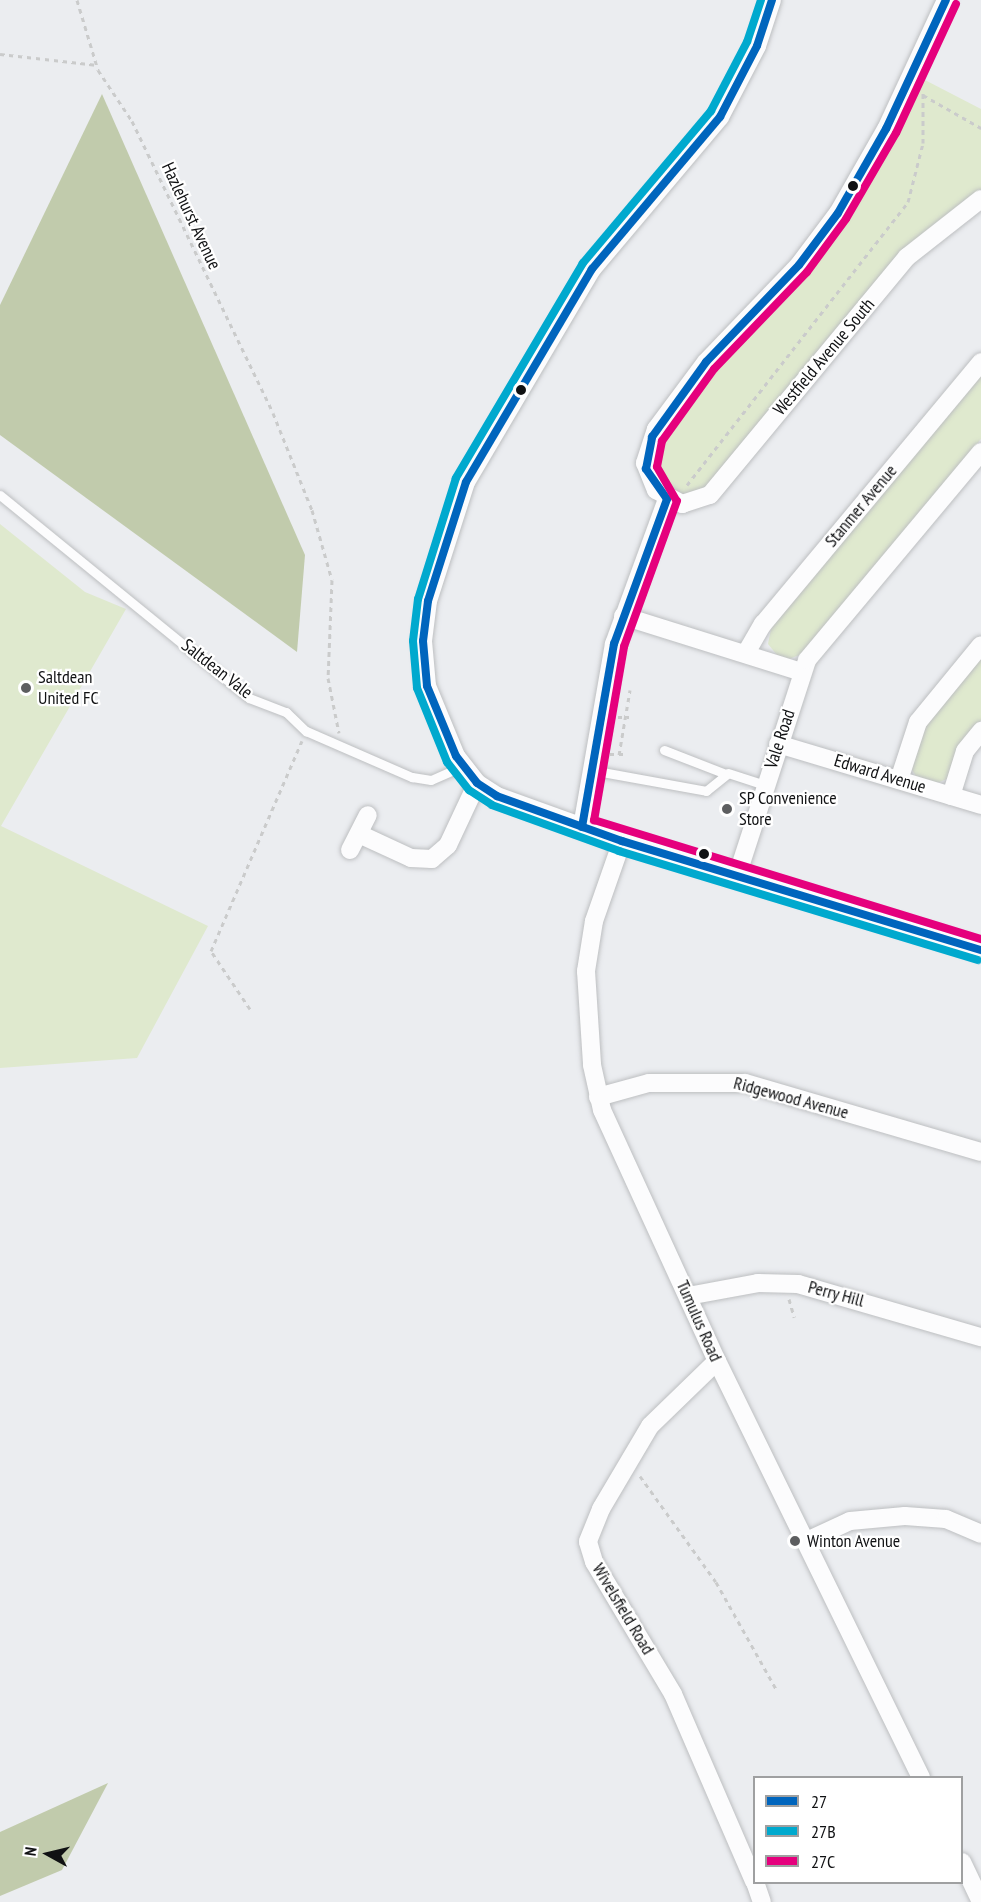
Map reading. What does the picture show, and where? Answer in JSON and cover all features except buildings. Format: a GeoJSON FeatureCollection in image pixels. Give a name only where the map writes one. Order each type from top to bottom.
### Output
{"type":"FeatureCollection","features":[{"type":"Feature","properties":{"kind":"street"},"geometry":{"type":"LineString","coordinates":[[772,0],[753,54],[720,117],[592,269],[498,423],[458,503],[433,579],[423,641],[433,707],[463,766],[477,783],[621,841],[981,950]]}},
{"type":"Feature","properties":{"kind":"street"},"geometry":{"type":"LineString","coordinates":[[582,827],[591,770],[623,616],[675,501],[646,469],[656,429],[706,362],[799,265],[838,213],[909,78],[946,0]]}},
{"type":"Feature","properties":{"kind":"street","name":"Westfield Avenue South"},"geometry":{"type":"LineString","coordinates":[[675,501],[710,495],[908,257],[981,199]]}},
{"type":"Feature","properties":{"kind":"street","name":"Stanmer Avenue"},"geometry":{"type":"LineString","coordinates":[[746,653],[763,624],[981,362]]}},
{"type":"Feature","properties":{"kind":"street"},"geometry":{"type":"LineString","coordinates":[[623,616],[802,672],[981,452]]}},
{"type":"Feature","properties":{"kind":"street"},"geometry":{"type":"LineString","coordinates":[[900,780],[918,722],[981,645]]}},
{"type":"Feature","properties":{"kind":"street","name":"Vale Road"},"geometry":{"type":"LineString","coordinates":[[737,876],[802,672]]}},
{"type":"Feature","properties":{"kind":"street"},"geometry":{"type":"LineString","coordinates":[[951,796],[965,751],[981,731]]}},
{"type":"Feature","properties":{"kind":"street","name":"Edward Avenue"},"geometry":{"type":"LineString","coordinates":[[778,744],[981,805]]}},
{"type":"Feature","properties":{"kind":"street"},"geometry":{"type":"LineString","coordinates":[[359,834],[411,858],[432,858],[448,845],[477,783]]}},
{"type":"Feature","properties":{"kind":"street"},"geometry":{"type":"LineString","coordinates":[[350,850],[368,815]]}},
{"type":"Feature","properties":{"kind":"street","name":"Tumulus Road"},"geometry":{"type":"LineString","coordinates":[[621,841],[587,955],[589,1034],[598,1097],[717,1361],[920,1776]]}},
{"type":"Feature","properties":{"kind":"street","name":"Ridgewood Avenue"},"geometry":{"type":"LineString","coordinates":[[598,1097],[648,1083],[746,1083],[981,1152]]}},
{"type":"Feature","properties":{"kind":"street","name":"Perry Hill"},"geometry":{"type":"LineString","coordinates":[[688,1296],[758,1283],[798,1284],[981,1337]]}},
{"type":"Feature","properties":{"kind":"street","name":"Wivelsfield Road"},"geometry":{"type":"LineString","coordinates":[[717,1361],[650,1426],[592,1526],[588,1548],[673,1695],[753,1877]]}},
{"type":"Feature","properties":{"kind":"street"},"geometry":{"type":"LineString","coordinates":[[807,1541],[850,1521],[905,1516],[946,1519],[981,1534]]}},
{"type":"Feature","properties":{"kind":"street"},"geometry":{"type":"LineString","coordinates":[[963,1864],[981,1902]]}},
{"type":"Feature","properties":{"kind":"street","name":"Wivelsfield Road"},"geometry":{"type":"LineString","coordinates":[[756,1884],[762,1902]]}},
{"type":"Feature","properties":{"kind":"lane","name":"Saltdean Vale"},"geometry":{"type":"LineString","coordinates":[[0,495],[242,692],[286,712],[306,731],[420,780],[463,766]]}},
{"type":"Feature","properties":{"kind":"lane"},"geometry":{"type":"LineString","coordinates":[[664,750],[726,774],[766,785]]}},
{"type":"Feature","properties":{"kind":"lane"},"geometry":{"type":"LineString","coordinates":[[591,770],[706,791],[726,774]]}},
{"type":"Feature","properties":{"kind":"path","name":"Hazlehurst Avenue"},"geometry":{"type":"LineString","coordinates":[[77,0],[97,65],[132,121],[286,445],[332,580],[328,678],[343,746]]}},
{"type":"Feature","properties":{"kind":"path"},"geometry":{"type":"LineString","coordinates":[[0,54],[97,65]]}},
{"type":"Feature","properties":{"kind":"path"},"geometry":{"type":"LineString","coordinates":[[675,501],[908,202],[923,143],[923,85],[909,78]]}},
{"type":"Feature","properties":{"kind":"path"},"geometry":{"type":"LineString","coordinates":[[923,95],[981,128]]}},
{"type":"Feature","properties":{"kind":"path"},"geometry":{"type":"LineString","coordinates":[[620,755],[630,690]]}},
{"type":"Feature","properties":{"kind":"path"},"geometry":{"type":"LineString","coordinates":[[250,1009],[211,951],[306,731]]}},
{"type":"Feature","properties":{"kind":"path"},"geometry":{"type":"LineString","coordinates":[[787,1294],[795,1294]]}},
{"type":"Feature","properties":{"kind":"path"},"geometry":{"type":"LineString","coordinates":[[628,1461],[716,1582],[776,1689]]}},
{"type":"Feature","properties":{"kind":"green space"},"geometry":{"type":"Polygon","coordinates":[[[923,79],[981,109],[981,190],[903,250],[704,489],[683,494],[665,485],[654,460],[664,433],[687,397],[845,218],[923,79]]]}},
{"type":"Feature","properties":{"kind":"green space"},"geometry":{"type":"Polygon","coordinates":[[[102,94],[305,555],[297,652],[0,435],[0,305],[102,94]]]}},
{"type":"Feature","properties":{"kind":"green space"},"geometry":{"type":"Polygon","coordinates":[[[981,373],[981,439],[802,654],[789,659],[777,655],[768,644],[772,624],[981,373]]]}},
{"type":"Feature","properties":{"kind":"green space"},"geometry":{"type":"Polygon","coordinates":[[[0,524],[85,592],[126,609],[1,826],[208,926],[137,1058],[0,1068],[0,524]]]}},
{"type":"Feature","properties":{"kind":"green space"},"geometry":{"type":"Polygon","coordinates":[[[981,653],[981,720],[963,742],[947,779],[932,785],[917,778],[911,768],[921,727],[981,653]]]}},
{"type":"Feature","properties":{"kind":"green space"},"geometry":{"type":"Polygon","coordinates":[[[108,1783],[62,1870],[0,1896],[0,1832],[108,1783]]]}},
{"type":"Feature","properties":{"kind":"transit line","name":"27B"},"geometry":{"type":"LineString","coordinates":[[761,0],[747,42],[711,111],[583,263],[456,478],[418,599],[413,641],[417,688],[447,762],[469,790],[492,805],[619,851],[978,960]]}},
{"type":"Feature","properties":{"kind":"transit line","name":"27"},"geometry":{"type":"LineString","coordinates":[[772,0],[757,46],[720,117],[592,269],[466,482],[428,601],[423,641],[427,686],[456,756],[477,783],[497,796],[622,841],[981,950]]}},
{"type":"Feature","properties":{"kind":"transit line","name":"27"},"geometry":{"type":"LineString","coordinates":[[582,827],[614,644],[667,499],[646,469],[652,437],[706,362],[799,265],[838,213],[886,129],[946,0]]}},
{"type":"Feature","properties":{"kind":"transit line","name":"27C"},"geometry":{"type":"LineString","coordinates":[[956,4],[896,133],[846,219],[807,272],[714,369],[662,441],[657,467],[677,501],[624,647],[594,820],[981,939]]}},
{"type":"Feature","properties":{"kind":"place","name":"Saltdean United FC"},"geometry":{"type":"Point","coordinates":[26,688]}},
{"type":"Feature","properties":{"kind":"place","name":"SP Convenience Store"},"geometry":{"type":"Point","coordinates":[727,809]}},
{"type":"Feature","properties":{"kind":"place","name":"Winton Avenue"},"geometry":{"type":"Point","coordinates":[795,1541]}}]}
